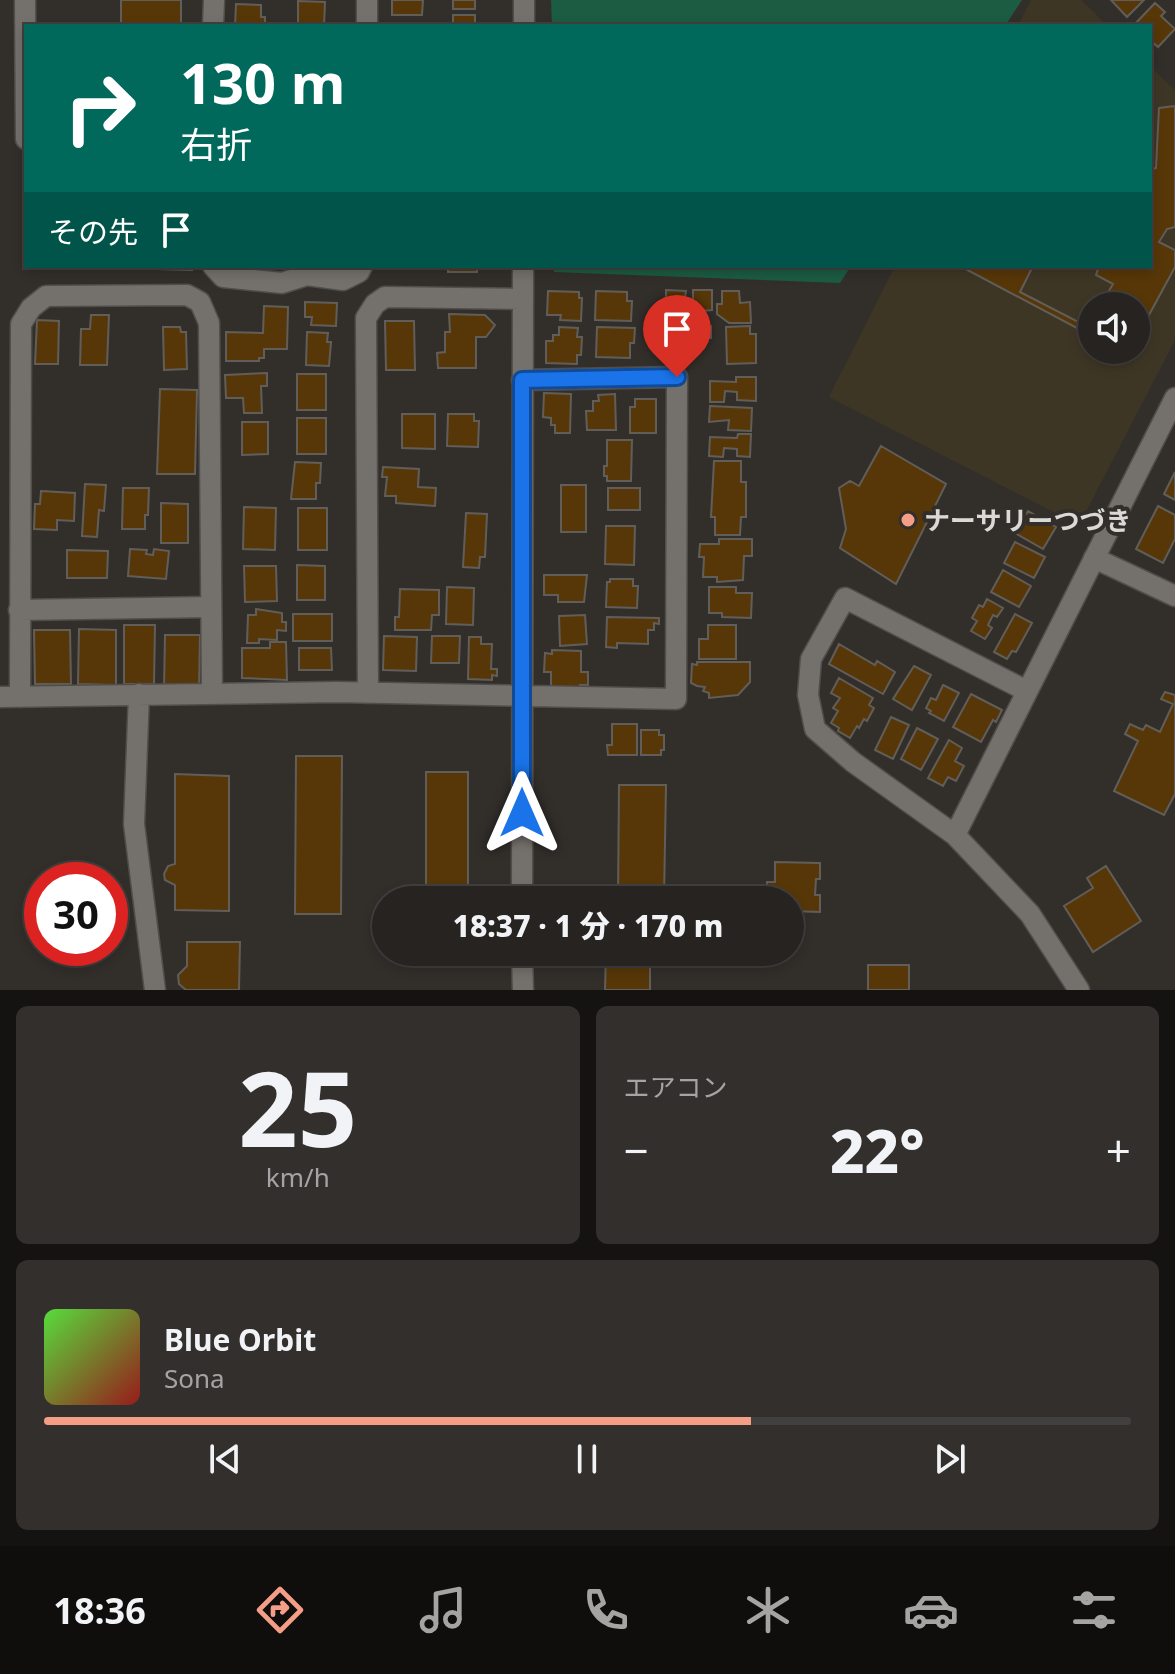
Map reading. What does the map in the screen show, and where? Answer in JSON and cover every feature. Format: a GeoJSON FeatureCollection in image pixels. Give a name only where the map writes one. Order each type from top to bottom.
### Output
{"type":"FeatureCollection","features":[{"type":"Feature","properties":{"kind":"street"},"geometry":{"type":"LineString","coordinates":[[25,0],[25,24]]}},
{"type":"Feature","properties":{"kind":"street"},"geometry":{"type":"LineString","coordinates":[[213,24],[214,0]]}},
{"type":"Feature","properties":{"kind":"street"},"geometry":{"type":"LineString","coordinates":[[367,0],[367,24]]}},
{"type":"Feature","properties":{"kind":"street"},"geometry":{"type":"LineString","coordinates":[[524,0],[524,24]]}},
{"type":"Feature","properties":{"kind":"street"},"geometry":{"type":"LineString","coordinates":[[215,268],[223,277],[282,283],[307,275],[343,280],[361,268]]}},
{"type":"Feature","properties":{"kind":"street"},"geometry":{"type":"LineString","coordinates":[[522,886],[523,268]]}},
{"type":"Feature","properties":{"kind":"street"},"geometry":{"type":"LineString","coordinates":[[212,694],[209,323],[200,302],[187,295],[46,296],[31,308],[21,324],[19,610],[10,697],[368,693],[676,699],[677,377],[522,380]]}},
{"type":"Feature","properties":{"kind":"street"},"geometry":{"type":"LineString","coordinates":[[368,693],[366,318],[375,304],[385,297],[523,299]]}},
{"type":"Feature","properties":{"kind":"street"},"geometry":{"type":"LineString","coordinates":[[955,835],[1175,398]]}},
{"type":"Feature","properties":{"kind":"street"},"geometry":{"type":"LineString","coordinates":[[1094,558],[1175,596]]}},
{"type":"Feature","properties":{"kind":"street"},"geometry":{"type":"LineString","coordinates":[[1027,691],[845,598],[811,659],[808,695],[815,729],[853,762],[955,835],[1030,914],[1079,990]]}},
{"type":"Feature","properties":{"kind":"street"},"geometry":{"type":"LineString","coordinates":[[19,610],[211,607]]}},
{"type":"Feature","properties":{"kind":"street"},"geometry":{"type":"LineString","coordinates":[[139,694],[134,824],[155,990]]}},
{"type":"Feature","properties":{"kind":"street"},"geometry":{"type":"LineString","coordinates":[[522,966],[523,990]]}},
{"type":"Feature","properties":{"kind":"shaded area"},"geometry":{"type":"Polygon","coordinates":[[[1031,0],[1081,0],[1106,24],[1019,24],[1031,0]]]}},
{"type":"Feature","properties":{"kind":"shaded area"},"geometry":{"type":"Polygon","coordinates":[[[1152,68],[1175,90],[1175,340],[1079,525],[829,397],[894,268],[1152,268],[1152,68]]]}},
{"type":"Feature","properties":{"kind":"green space"},"geometry":{"type":"Polygon","coordinates":[[[551,0],[1022,0],[1006,24],[552,24],[551,0]]]}},
{"type":"Feature","properties":{"kind":"green space"},"geometry":{"type":"Polygon","coordinates":[[[554,268],[850,268],[840,283],[554,272],[554,268]]]}},
{"type":"Feature","properties":{"kind":"building"},"geometry":{"type":"Polygon","coordinates":[[[121,0],[181,0],[181,24],[121,24],[121,0]]]}},
{"type":"Feature","properties":{"kind":"building"},"geometry":{"type":"Polygon","coordinates":[[[392,0],[423,0],[422,15],[392,15],[392,0]]]}},
{"type":"Feature","properties":{"kind":"building"},"geometry":{"type":"Polygon","coordinates":[[[453,0],[475,0],[475,9],[453,9],[453,0]]]}},
{"type":"Feature","properties":{"kind":"building"},"geometry":{"type":"Polygon","coordinates":[[[1111,0],[1144,0],[1127,17],[1111,0]]]}},
{"type":"Feature","properties":{"kind":"building"},"geometry":{"type":"Polygon","coordinates":[[[298,1],[325,2],[324,24],[298,24],[298,1]]]}},
{"type":"Feature","properties":{"kind":"building"},"geometry":{"type":"Polygon","coordinates":[[[1155,3],[1165,12],[1161,16],[1175,29],[1158,47],[1152,42],[1152,24],[1135,24],[1155,3]]]}},
{"type":"Feature","properties":{"kind":"building"},"geometry":{"type":"Polygon","coordinates":[[[236,4],[261,5],[261,17],[265,17],[265,24],[235,24],[236,4]]]}},
{"type":"Feature","properties":{"kind":"building"},"geometry":{"type":"Polygon","coordinates":[[[453,15],[475,15],[475,24],[453,24],[453,15]]]}},
{"type":"Feature","properties":{"kind":"building"},"geometry":{"type":"Polygon","coordinates":[[[1175,106],[1175,227],[1167,229],[1159,242],[1175,250],[1175,267],[1150,313],[1150,292],[1108,292],[1113,284],[1096,275],[1098,268],[1152,268],[1152,169],[1156,168],[1159,108],[1175,106]]]}},
{"type":"Feature","properties":{"kind":"building"},"geometry":{"type":"Polygon","coordinates":[[[192,268],[192,270],[158,269],[192,268]]]}},
{"type":"Feature","properties":{"kind":"building"},"geometry":{"type":"Polygon","coordinates":[[[448,268],[477,268],[477,272],[448,272],[448,268]]]}},
{"type":"Feature","properties":{"kind":"building"},"geometry":{"type":"Polygon","coordinates":[[[964,268],[1032,268],[1020,292],[1078,322],[1078,329],[964,268]]]}},
{"type":"Feature","properties":{"kind":"building"},"geometry":{"type":"Polygon","coordinates":[[[666,290],[686,291],[682,316],[675,316],[675,327],[685,328],[684,340],[667,339],[668,325],[660,325],[661,314],[666,314],[666,290]]]}},
{"type":"Feature","properties":{"kind":"building"},"geometry":{"type":"Polygon","coordinates":[[[693,290],[712,290],[712,310],[702,311],[702,326],[711,326],[711,338],[693,338],[689,308],[693,308],[693,290]]]}},
{"type":"Feature","properties":{"kind":"building"},"geometry":{"type":"Polygon","coordinates":[[[548,291],[579,292],[579,298],[582,298],[581,321],[560,320],[561,315],[547,315],[548,291]]]}},
{"type":"Feature","properties":{"kind":"building"},"geometry":{"type":"Polygon","coordinates":[[[596,291],[627,292],[627,301],[632,301],[631,321],[595,320],[596,291]]]}},
{"type":"Feature","properties":{"kind":"building"},"geometry":{"type":"Polygon","coordinates":[[[722,291],[739,291],[740,303],[750,302],[751,323],[729,323],[717,314],[717,304],[722,304],[722,291]]]}},
{"type":"Feature","properties":{"kind":"building"},"geometry":{"type":"Polygon","coordinates":[[[305,302],[337,303],[336,326],[311,325],[312,317],[305,317],[305,302]]]}},
{"type":"Feature","properties":{"kind":"building"},"geometry":{"type":"Polygon","coordinates":[[[264,306],[288,307],[287,349],[264,349],[264,358],[259,358],[259,361],[226,361],[226,332],[263,333],[264,306]]]}},
{"type":"Feature","properties":{"kind":"building"},"geometry":{"type":"Polygon","coordinates":[[[449,314],[485,315],[495,325],[486,337],[476,337],[476,368],[438,368],[437,353],[445,352],[445,332],[450,332],[449,314]]]}},
{"type":"Feature","properties":{"kind":"building"},"geometry":{"type":"Polygon","coordinates":[[[91,315],[109,315],[107,365],[80,365],[81,329],[90,329],[91,315]]]}},
{"type":"Feature","properties":{"kind":"building"},"geometry":{"type":"Polygon","coordinates":[[[37,320],[59,321],[58,364],[35,364],[37,320]]]}},
{"type":"Feature","properties":{"kind":"building"},"geometry":{"type":"Polygon","coordinates":[[[385,321],[414,321],[415,370],[386,370],[385,321]]]}},
{"type":"Feature","properties":{"kind":"building"},"geometry":{"type":"Polygon","coordinates":[[[750,326],[750,334],[756,334],[756,363],[727,364],[726,327],[750,326]]]}},
{"type":"Feature","properties":{"kind":"building"},"geometry":{"type":"Polygon","coordinates":[[[163,327],[180,327],[181,332],[186,332],[187,369],[164,370],[163,327]]]}},
{"type":"Feature","properties":{"kind":"building"},"geometry":{"type":"Polygon","coordinates":[[[559,327],[578,328],[577,337],[582,337],[577,364],[546,363],[546,341],[553,341],[553,335],[559,335],[559,327]]]}},
{"type":"Feature","properties":{"kind":"building"},"geometry":{"type":"Polygon","coordinates":[[[597,327],[635,328],[634,343],[630,343],[630,358],[596,357],[597,327]]]}},
{"type":"Feature","properties":{"kind":"building"},"geometry":{"type":"Polygon","coordinates":[[[307,332],[328,333],[327,342],[331,342],[329,366],[306,365],[307,332]]]}},
{"type":"Feature","properties":{"kind":"building"},"geometry":{"type":"Polygon","coordinates":[[[267,373],[267,386],[261,386],[262,413],[244,413],[243,398],[226,398],[225,375],[267,373]]]}},
{"type":"Feature","properties":{"kind":"building"},"geometry":{"type":"Polygon","coordinates":[[[297,374],[326,374],[326,410],[297,410],[297,374]]]}},
{"type":"Feature","properties":{"kind":"building"},"geometry":{"type":"Polygon","coordinates":[[[736,377],[756,377],[756,401],[737,400],[737,392],[725,391],[724,402],[710,402],[710,381],[736,382],[736,377]]]}},
{"type":"Feature","properties":{"kind":"building"},"geometry":{"type":"Polygon","coordinates":[[[160,389],[197,390],[195,474],[157,474],[160,389]]]}},
{"type":"Feature","properties":{"kind":"building"},"geometry":{"type":"Polygon","coordinates":[[[544,393],[571,394],[570,433],[555,433],[551,418],[543,417],[544,393]]]}},
{"type":"Feature","properties":{"kind":"building"},"geometry":{"type":"Polygon","coordinates":[[[615,394],[616,430],[587,430],[586,411],[593,411],[593,401],[599,401],[598,395],[615,394]]]}},
{"type":"Feature","properties":{"kind":"building"},"geometry":{"type":"Polygon","coordinates":[[[635,399],[656,399],[656,433],[630,433],[630,407],[635,407],[635,399]]]}},
{"type":"Feature","properties":{"kind":"building"},"geometry":{"type":"Polygon","coordinates":[[[710,406],[752,408],[751,431],[728,430],[729,420],[709,422],[710,406]]]}},
{"type":"Feature","properties":{"kind":"building"},"geometry":{"type":"Polygon","coordinates":[[[402,414],[435,414],[435,449],[402,448],[402,414]]]}},
{"type":"Feature","properties":{"kind":"building"},"geometry":{"type":"Polygon","coordinates":[[[448,414],[474,414],[474,421],[479,421],[478,447],[447,446],[448,414]]]}},
{"type":"Feature","properties":{"kind":"building"},"geometry":{"type":"Polygon","coordinates":[[[297,418],[326,418],[326,454],[297,454],[297,418]]]}},
{"type":"Feature","properties":{"kind":"building"},"geometry":{"type":"Polygon","coordinates":[[[242,422],[268,422],[268,454],[242,455],[242,422]]]}},
{"type":"Feature","properties":{"kind":"building"},"geometry":{"type":"Polygon","coordinates":[[[738,434],[751,434],[750,457],[737,456],[737,449],[724,448],[723,457],[709,456],[710,437],[737,438],[738,434]]]}},
{"type":"Feature","properties":{"kind":"building"},"geometry":{"type":"Polygon","coordinates":[[[607,440],[632,440],[631,481],[607,481],[607,476],[604,476],[607,440]]]}},
{"type":"Feature","properties":{"kind":"building"},"geometry":{"type":"Polygon","coordinates":[[[881,446],[946,484],[896,584],[840,548],[846,529],[839,488],[850,481],[859,486],[881,446]]]}},
{"type":"Feature","properties":{"kind":"building"},"geometry":{"type":"Polygon","coordinates":[[[714,461],[741,461],[741,482],[746,482],[746,517],[741,517],[740,535],[715,535],[715,517],[711,517],[714,461]]]}},
{"type":"Feature","properties":{"kind":"building"},"geometry":{"type":"Polygon","coordinates":[[[295,462],[321,463],[316,499],[291,499],[295,462]]]}},
{"type":"Feature","properties":{"kind":"building"},"geometry":{"type":"Polygon","coordinates":[[[383,467],[419,469],[418,487],[436,488],[435,506],[396,503],[396,496],[385,496],[387,477],[382,477],[383,467]]]}},
{"type":"Feature","properties":{"kind":"building"},"geometry":{"type":"Polygon","coordinates":[[[1175,472],[1175,500],[1164,494],[1175,472]]]}},
{"type":"Feature","properties":{"kind":"building"},"geometry":{"type":"Polygon","coordinates":[[[85,484],[106,485],[104,511],[99,510],[97,537],[82,536],[85,484]]]}},
{"type":"Feature","properties":{"kind":"building"},"geometry":{"type":"Polygon","coordinates":[[[561,485],[586,485],[586,532],[561,532],[561,485]]]}},
{"type":"Feature","properties":{"kind":"building"},"geometry":{"type":"Polygon","coordinates":[[[123,488],[149,488],[145,529],[122,529],[123,488]]]}},
{"type":"Feature","properties":{"kind":"building"},"geometry":{"type":"Polygon","coordinates":[[[608,488],[640,488],[640,510],[608,510],[608,488]]]}},
{"type":"Feature","properties":{"kind":"building"},"geometry":{"type":"Polygon","coordinates":[[[41,491],[75,493],[74,521],[57,520],[57,530],[34,529],[35,504],[40,504],[41,491]]]}},
{"type":"Feature","properties":{"kind":"building"},"geometry":{"type":"Polygon","coordinates":[[[161,503],[188,504],[188,543],[161,543],[161,503]]]}},
{"type":"Feature","properties":{"kind":"building"},"geometry":{"type":"Polygon","coordinates":[[[1158,506],[1175,515],[1175,539],[1163,563],[1136,549],[1158,506]]]}},
{"type":"Feature","properties":{"kind":"building"},"geometry":{"type":"Polygon","coordinates":[[[244,507],[276,508],[275,550],[243,549],[244,507]]]}},
{"type":"Feature","properties":{"kind":"building"},"geometry":{"type":"Polygon","coordinates":[[[298,508],[327,508],[327,550],[298,550],[298,508]]]}},
{"type":"Feature","properties":{"kind":"building"},"geometry":{"type":"Polygon","coordinates":[[[1028,511],[1056,527],[1043,549],[1015,533],[1028,511]]]}},
{"type":"Feature","properties":{"kind":"building"},"geometry":{"type":"Polygon","coordinates":[[[466,513],[487,514],[485,557],[480,557],[479,568],[463,567],[466,513]]]}},
{"type":"Feature","properties":{"kind":"building"},"geometry":{"type":"Polygon","coordinates":[[[606,526],[635,526],[634,565],[605,564],[606,526]]]}},
{"type":"Feature","properties":{"kind":"building"},"geometry":{"type":"Polygon","coordinates":[[[719,539],[752,539],[752,556],[744,556],[743,580],[717,582],[717,577],[703,577],[704,557],[699,557],[700,544],[719,544],[719,539]]]}},
{"type":"Feature","properties":{"kind":"building"},"geometry":{"type":"Polygon","coordinates":[[[1015,542],[1045,557],[1034,578],[1004,563],[1015,542]]]}},
{"type":"Feature","properties":{"kind":"building"},"geometry":{"type":"Polygon","coordinates":[[[130,549],[147,550],[146,554],[153,555],[154,549],[169,551],[166,579],[128,576],[130,549]]]}},
{"type":"Feature","properties":{"kind":"building"},"geometry":{"type":"Polygon","coordinates":[[[67,550],[108,551],[107,578],[67,578],[67,550]]]}},
{"type":"Feature","properties":{"kind":"building"},"geometry":{"type":"Polygon","coordinates":[[[297,565],[325,566],[325,600],[297,600],[297,565]]]}},
{"type":"Feature","properties":{"kind":"building"},"geometry":{"type":"Polygon","coordinates":[[[244,566],[276,566],[277,601],[245,602],[244,566]]]}},
{"type":"Feature","properties":{"kind":"building"},"geometry":{"type":"Polygon","coordinates":[[[1003,570],[1031,586],[1019,607],[991,592],[1003,570]]]}},
{"type":"Feature","properties":{"kind":"building"},"geometry":{"type":"Polygon","coordinates":[[[544,575],[587,575],[584,602],[558,602],[558,595],[544,595],[544,575]]]}},
{"type":"Feature","properties":{"kind":"building"},"geometry":{"type":"Polygon","coordinates":[[[610,579],[633,579],[633,586],[638,586],[637,608],[606,607],[607,582],[610,579]]]}},
{"type":"Feature","properties":{"kind":"building"},"geometry":{"type":"Polygon","coordinates":[[[447,587],[474,588],[473,625],[446,624],[447,587]]]}},
{"type":"Feature","properties":{"kind":"building"},"geometry":{"type":"Polygon","coordinates":[[[709,587],[736,587],[736,593],[752,593],[751,618],[722,617],[722,613],[709,613],[709,587]]]}},
{"type":"Feature","properties":{"kind":"building"},"geometry":{"type":"Polygon","coordinates":[[[400,589],[439,590],[439,615],[432,615],[431,630],[395,630],[400,589]]]}},
{"type":"Feature","properties":{"kind":"building"},"geometry":{"type":"Polygon","coordinates":[[[987,599],[1003,608],[997,617],[993,615],[988,625],[992,628],[985,639],[971,631],[977,621],[972,618],[979,605],[983,607],[987,599]]]}},
{"type":"Feature","properties":{"kind":"building"},"geometry":{"type":"Polygon","coordinates":[[[256,609],[282,613],[286,631],[277,630],[277,640],[259,639],[259,643],[247,643],[248,615],[256,615],[256,609]]]}},
{"type":"Feature","properties":{"kind":"building"},"geometry":{"type":"Polygon","coordinates":[[[293,614],[332,614],[332,641],[293,641],[293,614]]]}},
{"type":"Feature","properties":{"kind":"building"},"geometry":{"type":"Polygon","coordinates":[[[1015,614],[1032,623],[1016,652],[1012,651],[1007,659],[994,652],[1015,614]]]}},
{"type":"Feature","properties":{"kind":"building"},"geometry":{"type":"Polygon","coordinates":[[[585,615],[587,644],[560,646],[559,616],[585,615]]]}},
{"type":"Feature","properties":{"kind":"building"},"geometry":{"type":"Polygon","coordinates":[[[607,617],[659,618],[659,624],[654,623],[654,630],[648,630],[648,644],[617,643],[617,648],[606,647],[607,617]]]}},
{"type":"Feature","properties":{"kind":"building"},"geometry":{"type":"Polygon","coordinates":[[[124,625],[155,625],[154,684],[124,684],[124,625]]]}},
{"type":"Feature","properties":{"kind":"building"},"geometry":{"type":"Polygon","coordinates":[[[708,625],[736,625],[736,659],[699,659],[699,639],[708,639],[708,625]]]}},
{"type":"Feature","properties":{"kind":"building"},"geometry":{"type":"Polygon","coordinates":[[[79,629],[116,630],[116,685],[78,684],[79,629]]]}},
{"type":"Feature","properties":{"kind":"building"},"geometry":{"type":"Polygon","coordinates":[[[34,630],[70,630],[71,684],[35,684],[34,630]]]}},
{"type":"Feature","properties":{"kind":"building"},"geometry":{"type":"Polygon","coordinates":[[[165,635],[200,635],[199,691],[164,690],[165,635]]]}},
{"type":"Feature","properties":{"kind":"building"},"geometry":{"type":"Polygon","coordinates":[[[384,636],[417,637],[416,671],[383,670],[384,636]]]}},
{"type":"Feature","properties":{"kind":"building"},"geometry":{"type":"Polygon","coordinates":[[[432,636],[460,636],[459,663],[431,663],[432,636]]]}},
{"type":"Feature","properties":{"kind":"building"},"geometry":{"type":"Polygon","coordinates":[[[469,637],[481,637],[481,644],[492,644],[491,669],[497,669],[497,676],[492,675],[492,680],[468,679],[469,637]]]}},
{"type":"Feature","properties":{"kind":"building"},"geometry":{"type":"Polygon","coordinates":[[[270,642],[286,642],[287,680],[242,678],[242,648],[270,648],[270,642]]]}},
{"type":"Feature","properties":{"kind":"building"},"geometry":{"type":"Polygon","coordinates":[[[839,644],[875,665],[877,661],[895,672],[883,694],[829,664],[839,644]]]}},
{"type":"Feature","properties":{"kind":"building"},"geometry":{"type":"Polygon","coordinates":[[[299,648],[331,648],[332,670],[299,670],[299,648]]]}},
{"type":"Feature","properties":{"kind":"building"},"geometry":{"type":"Polygon","coordinates":[[[552,650],[581,651],[581,672],[588,672],[588,685],[580,685],[580,689],[551,688],[551,672],[544,672],[545,653],[552,654],[552,650]]]}},
{"type":"Feature","properties":{"kind":"building"},"geometry":{"type":"Polygon","coordinates":[[[697,662],[750,662],[750,682],[738,695],[709,698],[709,693],[703,691],[705,687],[691,683],[692,664],[697,665],[697,662]]]}},
{"type":"Feature","properties":{"kind":"building"},"geometry":{"type":"Polygon","coordinates":[[[914,666],[931,675],[912,710],[893,699],[914,666]]]}},
{"type":"Feature","properties":{"kind":"building"},"geometry":{"type":"Polygon","coordinates":[[[839,678],[873,698],[869,705],[874,708],[867,721],[864,719],[859,728],[857,726],[850,738],[831,723],[838,711],[833,708],[840,698],[831,693],[839,678]]]}},
{"type":"Feature","properties":{"kind":"building"},"geometry":{"type":"Polygon","coordinates":[[[943,685],[959,693],[944,721],[926,708],[931,698],[936,700],[943,685]]]}},
{"type":"Feature","properties":{"kind":"building"},"geometry":{"type":"Polygon","coordinates":[[[1165,692],[1175,695],[1175,794],[1164,815],[1114,791],[1138,741],[1125,734],[1130,724],[1143,730],[1146,725],[1160,732],[1173,704],[1161,699],[1165,692]]]}},
{"type":"Feature","properties":{"kind":"building"},"geometry":{"type":"Polygon","coordinates":[[[971,694],[1002,710],[981,742],[953,727],[971,694]]]}},
{"type":"Feature","properties":{"kind":"building"},"geometry":{"type":"Polygon","coordinates":[[[891,717],[909,725],[893,759],[875,750],[891,717]]]}},
{"type":"Feature","properties":{"kind":"building"},"geometry":{"type":"Polygon","coordinates":[[[612,724],[637,724],[637,755],[608,755],[607,745],[612,745],[612,724]]]}},
{"type":"Feature","properties":{"kind":"building"},"geometry":{"type":"Polygon","coordinates":[[[917,728],[938,739],[921,770],[901,759],[917,728]]]}},
{"type":"Feature","properties":{"kind":"building"},"geometry":{"type":"Polygon","coordinates":[[[641,730],[659,730],[659,735],[664,735],[661,755],[641,755],[641,730]]]}},
{"type":"Feature","properties":{"kind":"building"},"geometry":{"type":"Polygon","coordinates":[[[949,740],[962,748],[955,761],[964,766],[956,781],[948,777],[943,786],[928,778],[949,740]]]}},
{"type":"Feature","properties":{"kind":"building"},"geometry":{"type":"Polygon","coordinates":[[[296,756],[342,756],[341,914],[295,914],[296,756]]]}},
{"type":"Feature","properties":{"kind":"building"},"geometry":{"type":"Polygon","coordinates":[[[426,772],[468,772],[468,886],[426,886],[426,772]]]}},
{"type":"Feature","properties":{"kind":"building"},"geometry":{"type":"Polygon","coordinates":[[[175,774],[229,776],[229,911],[175,910],[175,885],[165,880],[164,874],[168,866],[175,864],[175,774]]]}},
{"type":"Feature","properties":{"kind":"building"},"geometry":{"type":"Polygon","coordinates":[[[619,785],[666,785],[664,886],[618,886],[619,785]]]}},
{"type":"Feature","properties":{"kind":"building"},"geometry":{"type":"Polygon","coordinates":[[[775,862],[820,863],[820,879],[816,879],[815,895],[820,895],[820,912],[804,911],[804,886],[767,886],[767,882],[775,882],[775,862]]]}},
{"type":"Feature","properties":{"kind":"building"},"geometry":{"type":"Polygon","coordinates":[[[1106,866],[1141,921],[1093,952],[1064,906],[1093,888],[1087,878],[1106,866]]]}},
{"type":"Feature","properties":{"kind":"building"},"geometry":{"type":"Polygon","coordinates":[[[187,942],[240,942],[239,990],[186,990],[179,984],[178,975],[187,966],[187,942]]]}},
{"type":"Feature","properties":{"kind":"building"},"geometry":{"type":"Polygon","coordinates":[[[868,965],[909,965],[909,990],[868,990],[868,965]]]}},
{"type":"Feature","properties":{"kind":"building"},"geometry":{"type":"Polygon","coordinates":[[[606,966],[650,966],[650,990],[605,990],[606,966]]]}},
{"type":"Feature","properties":{"kind":"place","name":"ナーサリーつづき"},"geometry":{"type":"Point","coordinates":[908,520]}},
{"type":"Feature","properties":{"kind":"route"},"geometry":{"type":"LineString","coordinates":[[522,813],[522,380],[677,377]]}}]}
